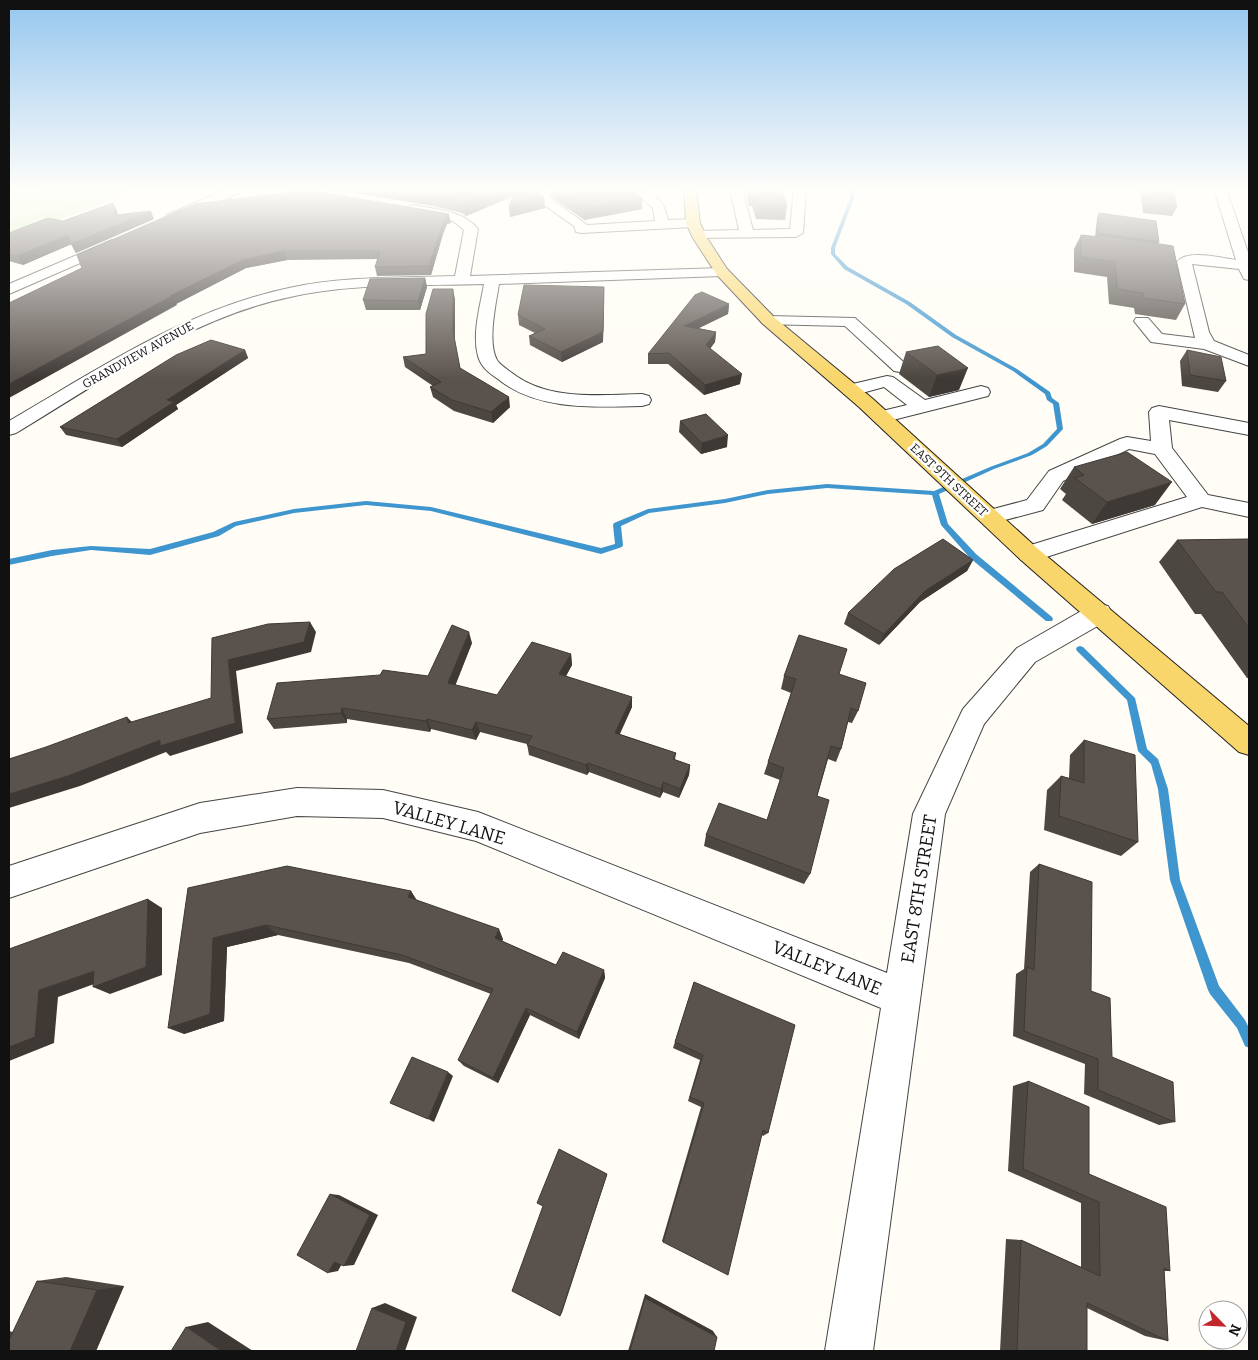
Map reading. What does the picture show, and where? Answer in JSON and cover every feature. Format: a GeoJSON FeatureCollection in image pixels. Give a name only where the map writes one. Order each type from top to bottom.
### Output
{"type":"FeatureCollection","features":[{"type":"Feature","properties":{"kind":"main road","name":"EAST 9TH STREET"},"geometry":{"type":"LineString","coordinates":[[710,252],[722,272],[769,322],[851,390],[1029,554],[1249,743]]}},
{"type":"Feature","properties":{"kind":"street"},"geometry":{"type":"LineString","coordinates":[[9,289],[94,252]]}},
{"type":"Feature","properties":{"kind":"street"},"geometry":{"type":"LineString","coordinates":[[462,279],[467,252]]}},
{"type":"Feature","properties":{"kind":"street"},"geometry":{"type":"LineString","coordinates":[[1207,344],[1201,332],[1183,259],[1247,270],[1241,252]]}},
{"type":"Feature","properties":{"kind":"street","name":"GRANDVIEW AVENUE"},"geometry":{"type":"LineString","coordinates":[[9,429],[163,338],[206,318],[248,303],[290,292],[346,284],[722,272]]}},
{"type":"Feature","properties":{"kind":"street"},"geometry":{"type":"LineString","coordinates":[[492,279],[484,342],[489,362],[508,380],[544,395],[584,401],[642,400]]}},
{"type":"Feature","properties":{"kind":"street"},"geometry":{"type":"LineString","coordinates":[[769,322],[849,321],[900,367]]}},
{"type":"Feature","properties":{"kind":"street"},"geometry":{"type":"LineString","coordinates":[[1142,321],[1161,343],[1207,344],[1249,361]]}},
{"type":"Feature","properties":{"kind":"street"},"geometry":{"type":"LineString","coordinates":[[851,390],[887,381],[922,407]]}},
{"type":"Feature","properties":{"kind":"street"},"geometry":{"type":"LineString","coordinates":[[881,417],[981,392]]}},
{"type":"Feature","properties":{"kind":"street"},"geometry":{"type":"LineString","coordinates":[[1201,500],[1162,449],[1159,412],[1249,429]]}},
{"type":"Feature","properties":{"kind":"street"},"geometry":{"type":"LineString","coordinates":[[990,517],[1035,505],[1056,476],[1127,443],[1162,449]]}},
{"type":"Feature","properties":{"kind":"street"},"geometry":{"type":"LineString","coordinates":[[1029,554],[1201,500],[1249,510]]}},
{"type":"Feature","properties":{"kind":"street","name":"EAST 8TH STREET"},"geometry":{"type":"LineString","coordinates":[[848,1351],[929,814],[973,717],[1026,655],[1099,613]]}},
{"type":"Feature","properties":{"kind":"street","name":"VALLEY LANE"},"geometry":{"type":"LineString","coordinates":[[9,882],[200,818],[297,802],[383,804],[478,827],[902,998]]}},
{"type":"Feature","properties":{"kind":"building"},"geometry":{"type":"Polygon","coordinates":[[[9,252],[26,252],[18,256],[9,252]]]}},
{"type":"Feature","properties":{"kind":"building"},"geometry":{"type":"Polygon","coordinates":[[[83,252],[277,252],[242,260],[170,296],[172,296],[9,384],[9,303],[82,268],[77,255],[83,252]]]}},
{"type":"Feature","properties":{"kind":"building"},"geometry":{"type":"Polygon","coordinates":[[[380,252],[433,252],[429,266],[375,267],[380,252]]]}},
{"type":"Feature","properties":{"kind":"building"},"geometry":{"type":"Polygon","coordinates":[[[1081,252],[1174,252],[1185,304],[1144,298],[1143,293],[1117,289],[1115,262],[1081,257],[1081,252]]]}},
{"type":"Feature","properties":{"kind":"building"},"geometry":{"type":"Polygon","coordinates":[[[425,278],[418,301],[363,300],[370,279],[425,278]]]}},
{"type":"Feature","properties":{"kind":"building"},"geometry":{"type":"Polygon","coordinates":[[[524,285],[604,287],[603,332],[561,352],[529,336],[545,329],[518,315],[524,285]]]}},
{"type":"Feature","properties":{"kind":"building"},"geometry":{"type":"Polygon","coordinates":[[[433,289],[453,289],[453,331],[460,368],[509,397],[491,412],[452,400],[430,387],[441,382],[403,357],[426,354],[426,314],[433,289]]]}},
{"type":"Feature","properties":{"kind":"building"},"geometry":{"type":"Polygon","coordinates":[[[702,292],[729,304],[684,326],[716,332],[706,345],[742,374],[705,385],[669,353],[648,354],[695,295],[702,292]]]}},
{"type":"Feature","properties":{"kind":"building"},"geometry":{"type":"Polygon","coordinates":[[[211,340],[245,350],[167,400],[174,402],[117,439],[60,427],[176,355],[211,340]]]}},
{"type":"Feature","properties":{"kind":"building"},"geometry":{"type":"Polygon","coordinates":[[[938,346],[968,368],[937,375],[906,352],[938,346]]]}},
{"type":"Feature","properties":{"kind":"building"},"geometry":{"type":"Polygon","coordinates":[[[1187,350],[1221,357],[1226,381],[1190,375],[1187,350]]]}},
{"type":"Feature","properties":{"kind":"building"},"geometry":{"type":"Polygon","coordinates":[[[706,414],[728,435],[702,443],[680,421],[706,414]]]}},
{"type":"Feature","properties":{"kind":"building"},"geometry":{"type":"Polygon","coordinates":[[[1127,452],[1172,482],[1107,502],[1075,478],[1084,475],[1074,467],[1127,452]]]}},
{"type":"Feature","properties":{"kind":"building"},"geometry":{"type":"Polygon","coordinates":[[[943,539],[973,560],[925,591],[884,634],[848,613],[894,569],[943,539]]]}},
{"type":"Feature","properties":{"kind":"building"},"geometry":{"type":"Polygon","coordinates":[[[1249,539],[1249,628],[1222,592],[1216,592],[1177,540],[1249,539]]]}},
{"type":"Feature","properties":{"kind":"building"},"geometry":{"type":"Polygon","coordinates":[[[310,622],[304,642],[228,660],[235,723],[160,746],[160,740],[68,776],[9,794],[9,759],[127,717],[128,723],[211,698],[212,638],[268,624],[310,622]]]}},
{"type":"Feature","properties":{"kind":"building"},"geometry":{"type":"Polygon","coordinates":[[[452,625],[469,632],[448,683],[497,695],[532,642],[571,654],[559,674],[632,697],[615,733],[676,753],[673,759],[690,765],[680,789],[663,782],[661,789],[588,763],[586,765],[527,745],[532,736],[476,722],[472,730],[427,719],[426,721],[342,708],[341,713],[267,719],[277,683],[380,675],[383,670],[428,676],[452,625]]]}},
{"type":"Feature","properties":{"kind":"building"},"geometry":{"type":"Polygon","coordinates":[[[799,635],[847,649],[839,674],[866,683],[858,711],[851,708],[841,749],[831,746],[817,796],[829,800],[810,874],[706,835],[719,803],[767,820],[784,768],[768,762],[796,679],[784,676],[799,635]]]}},
{"type":"Feature","properties":{"kind":"building"},"geometry":{"type":"Polygon","coordinates":[[[1084,740],[1135,755],[1138,842],[1059,816],[1061,776],[1084,783],[1084,740]]]}},
{"type":"Feature","properties":{"kind":"building"},"geometry":{"type":"Polygon","coordinates":[[[1039,864],[1092,882],[1091,991],[1110,998],[1112,1057],[1173,1082],[1175,1122],[1098,1090],[1098,1059],[1024,1031],[1027,967],[1034,970],[1039,864]]]}},
{"type":"Feature","properties":{"kind":"building"},"geometry":{"type":"Polygon","coordinates":[[[287,866],[411,891],[408,897],[499,929],[495,938],[556,965],[563,952],[604,970],[577,1032],[526,1008],[493,1078],[458,1060],[493,989],[402,955],[266,925],[213,938],[210,1014],[168,1028],[188,888],[287,866]]]}},
{"type":"Feature","properties":{"kind":"building"},"geometry":{"type":"Polygon","coordinates":[[[148,899],[146,967],[93,987],[94,971],[39,990],[35,1037],[9,1047],[9,949],[148,899]]]}},
{"type":"Feature","properties":{"kind":"building"},"geometry":{"type":"Polygon","coordinates":[[[694,982],[795,1025],[768,1133],[763,1130],[728,1275],[663,1242],[704,1103],[690,1097],[703,1055],[675,1042],[694,982]]]}},
{"type":"Feature","properties":{"kind":"building"},"geometry":{"type":"Polygon","coordinates":[[[412,1057],[448,1072],[428,1119],[390,1103],[412,1057]]]}},
{"type":"Feature","properties":{"kind":"building"},"geometry":{"type":"Polygon","coordinates":[[[1028,1081],[1089,1107],[1089,1174],[1166,1207],[1170,1271],[1164,1268],[1168,1341],[1087,1303],[1087,1351],[1017,1351],[1021,1240],[1100,1276],[1099,1202],[1023,1169],[1028,1081]]]}},
{"type":"Feature","properties":{"kind":"building"},"geometry":{"type":"Polygon","coordinates":[[[559,1149],[607,1174],[560,1316],[512,1291],[543,1206],[537,1203],[559,1149]]]}},
{"type":"Feature","properties":{"kind":"building"},"geometry":{"type":"Polygon","coordinates":[[[330,1194],[370,1215],[344,1266],[334,1262],[328,1273],[297,1255],[330,1194]]]}},
{"type":"Feature","properties":{"kind":"building"},"geometry":{"type":"Polygon","coordinates":[[[37,1281],[97,1290],[70,1351],[9,1351],[9,1340],[37,1281]]]}},
{"type":"Feature","properties":{"kind":"building"},"geometry":{"type":"Polygon","coordinates":[[[645,1298],[717,1337],[714,1351],[630,1351],[645,1298]]]}},
{"type":"Feature","properties":{"kind":"building"},"geometry":{"type":"Polygon","coordinates":[[[372,1308],[406,1322],[396,1351],[356,1351],[372,1308]]]}},
{"type":"Feature","properties":{"kind":"building"},"geometry":{"type":"Polygon","coordinates":[[[186,1327],[221,1351],[171,1351],[186,1327]]]}},
{"type":"Feature","properties":{"kind":"waterway"},"geometry":{"type":"LineString","coordinates":[[833,252],[846,268],[908,303],[954,336],[1015,370],[1048,393],[1049,399],[1056,403],[1060,429],[1045,445],[1030,454],[935,493]]}},
{"type":"Feature","properties":{"kind":"waterway"},"geometry":{"type":"LineString","coordinates":[[9,562],[52,553],[91,548],[150,552],[216,534],[234,524],[294,511],[366,503],[431,509],[601,551],[619,545],[617,525],[648,511],[725,501],[768,492],[827,486],[935,493]]}},
{"type":"Feature","properties":{"kind":"waterway"},"geometry":{"type":"LineString","coordinates":[[935,493],[945,525],[973,556],[1049,619]]}},
{"type":"Feature","properties":{"kind":"waterway"},"geometry":{"type":"LineString","coordinates":[[1080,649],[1131,698],[1143,751],[1155,762],[1163,789],[1175,880],[1214,990],[1241,1024],[1249,1042]]}}]}
